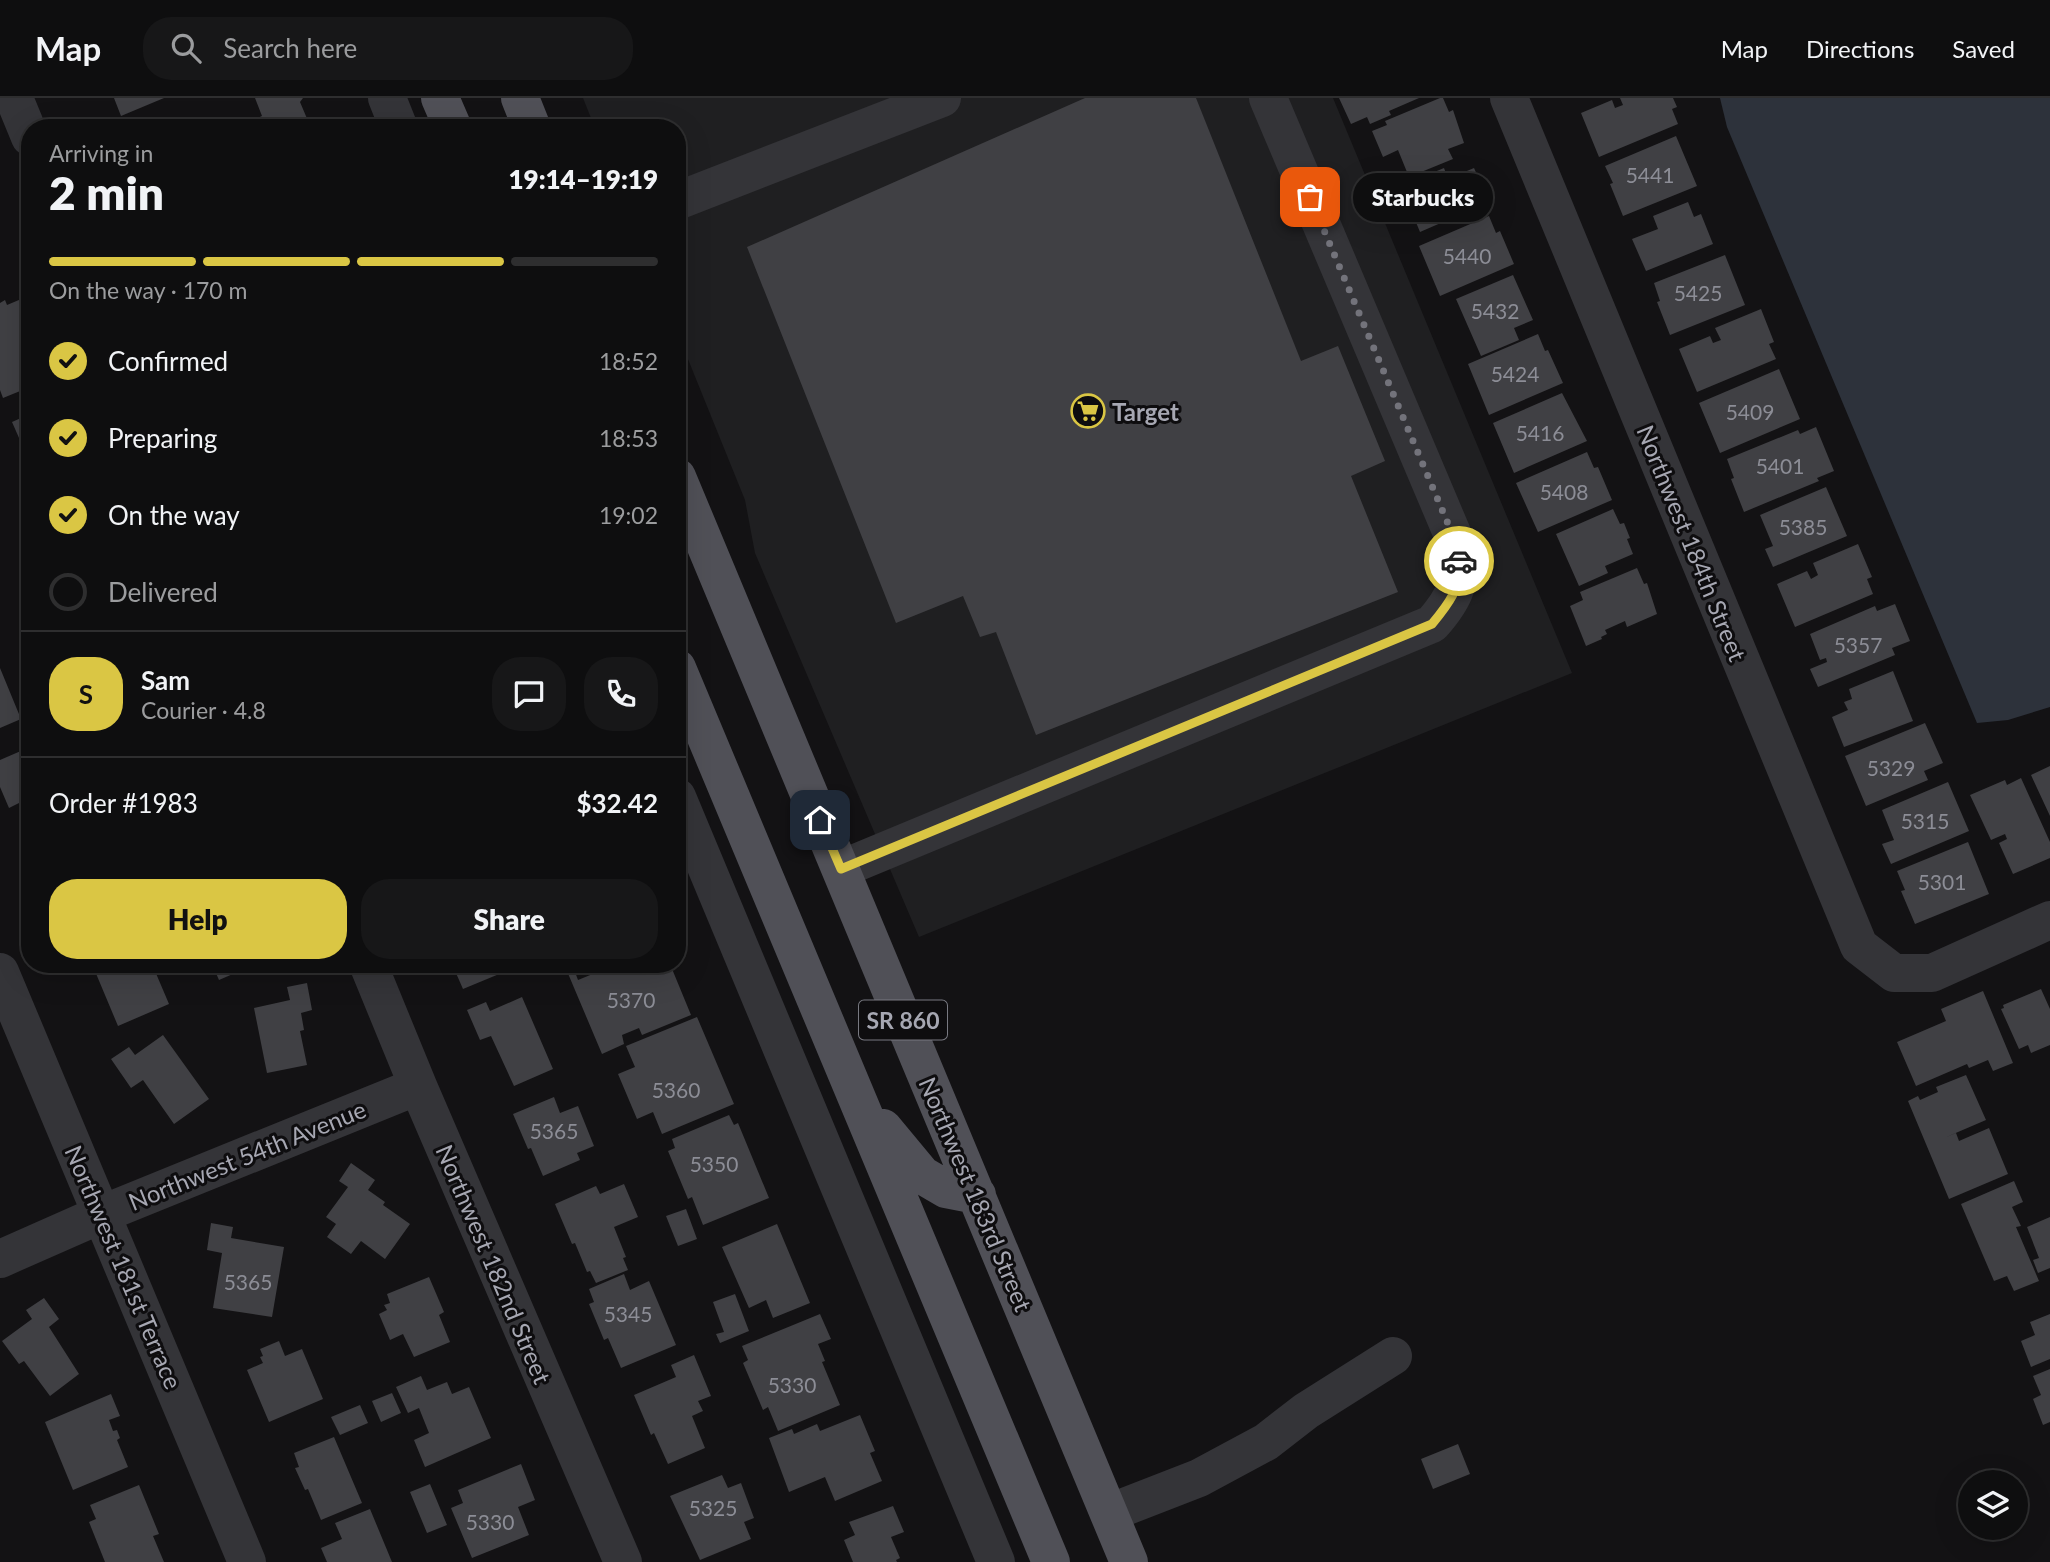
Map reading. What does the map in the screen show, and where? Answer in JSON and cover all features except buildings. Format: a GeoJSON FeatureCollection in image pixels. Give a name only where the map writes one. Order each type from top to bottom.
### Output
{"type":"FeatureCollection","features":[{"type":"Feature","properties":{"kind":"main road"},"geometry":{"type":"LineString","coordinates":[[440,98],[449,119]]}},
{"type":"Feature","properties":{"kind":"main road"},"geometry":{"type":"LineString","coordinates":[[520,98],[528,119]]}},
{"type":"Feature","properties":{"kind":"main road","name":"Northwest 183rd Street"},"geometry":{"type":"LineString","coordinates":[[686,499],[1129,1562]]}},
{"type":"Feature","properties":{"kind":"main road","name":"SR 860"},"geometry":{"type":"LineString","coordinates":[[686,689],[1051,1562]]}},
{"type":"Feature","properties":{"kind":"main road"},"geometry":{"type":"LineString","coordinates":[[857,1097],[922,1175],[946,1189],[976,1195]]}},
{"type":"Feature","properties":{"kind":"street"},"geometry":{"type":"LineString","coordinates":[[14,98],[23,119]]}},
{"type":"Feature","properties":{"kind":"street"},"geometry":{"type":"LineString","coordinates":[[387,98],[395,119]]}},
{"type":"Feature","properties":{"kind":"street"},"geometry":{"type":"LineString","coordinates":[[686,197],[862,112],[942,98]]}},
{"type":"Feature","properties":{"kind":"street"},"geometry":{"type":"LineString","coordinates":[[841,869],[1432,624],[1446,608],[1457,588],[1460,567],[1457,545],[1268,98]]}},
{"type":"Feature","properties":{"kind":"street","name":"Northwest 184th Street"},"geometry":{"type":"LineString","coordinates":[[1509,98],[1858,946],[1894,973],[1933,973],[2050,920]]}},
{"type":"Feature","properties":{"kind":"street"},"geometry":{"type":"LineString","coordinates":[[686,819],[996,1562]]}},
{"type":"Feature","properties":{"kind":"street","name":"Northwest 181st Terrace"},"geometry":{"type":"LineString","coordinates":[[0,972],[247,1562]]}},
{"type":"Feature","properties":{"kind":"street","name":"Northwest 182nd Street"},"geometry":{"type":"LineString","coordinates":[[372,973],[623,1562]]}},
{"type":"Feature","properties":{"kind":"street","name":"Northwest 54th Avenue"},"geometry":{"type":"LineString","coordinates":[[0,1259],[102,1214],[418,1086]]}},
{"type":"Feature","properties":{"kind":"street"},"geometry":{"type":"LineString","coordinates":[[1109,1513],[1210,1472],[1266,1442],[1307,1411],[1393,1356]]}},
{"type":"Feature","properties":{"kind":"shaded area"},"geometry":{"type":"Polygon","coordinates":[[[583,98],[1333,98],[1572,673],[919,937],[755,553],[745,500],[686,354],[686,119],[591,119],[583,98]]]}},
{"type":"Feature","properties":{"kind":"shaded area"},"geometry":{"type":"Polygon","coordinates":[[[1720,98],[2050,98],[2050,707],[2008,720],[1977,723],[1727,127],[1720,98]]]}},
{"type":"Feature","properties":{"kind":"way so far"},"geometry":{"type":"LineString","coordinates":[[1310,197],[1457,545],[1459,561]]}},
{"type":"Feature","properties":{"kind":"place","name":"Starbucks"},"geometry":{"type":"Point","coordinates":[1310,197]}},
{"type":"Feature","properties":{"kind":"place","name":"Target"},"geometry":{"type":"Point","coordinates":[1088,411]}},
{"type":"Feature","properties":{"kind":"route"},"geometry":{"type":"LineString","coordinates":[[820,820],[841,869],[1432,624],[1446,608],[1457,588],[1459,561]]}}]}
